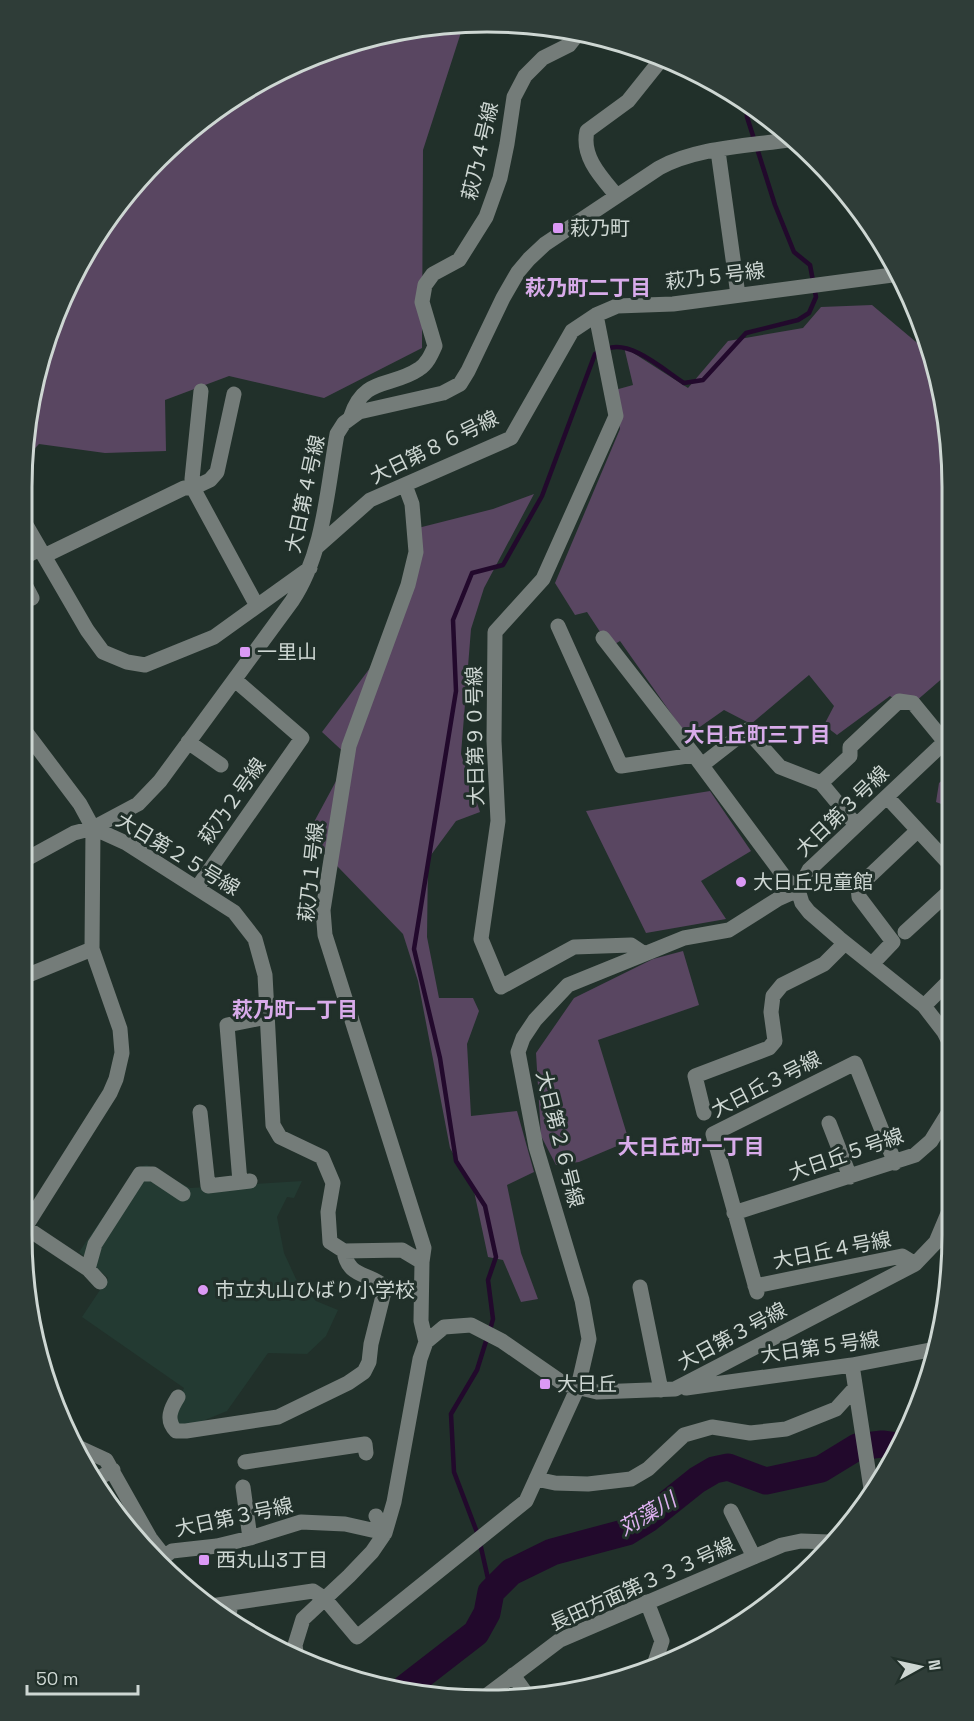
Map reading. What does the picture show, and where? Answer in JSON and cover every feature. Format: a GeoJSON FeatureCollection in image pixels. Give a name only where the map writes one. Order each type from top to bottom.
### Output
{"type":"FeatureCollection","features":[{"type":"Feature","properties":{"kind":"street","name":"萩乃４号線"},"geometry":{"type":"LineString","coordinates":[[351,416],[355,404],[367,390],[418,370],[429,359],[435,346],[423,302],[425,285],[433,274],[459,260],[486,217],[500,178],[514,97],[525,76],[543,58],[569,45],[573,40]]}},
{"type":"Feature","properties":{"kind":"street"},"geometry":{"type":"LineString","coordinates":[[617,196],[590,160],[585,139],[587,131],[627,101],[657,65]]}},
{"type":"Feature","properties":{"kind":"street"},"geometry":{"type":"LineString","coordinates":[[351,416],[359,412],[443,393],[460,384],[518,272],[529,259],[546,244],[659,168],[674,160],[782,141]]}},
{"type":"Feature","properties":{"kind":"street"},"geometry":{"type":"LineString","coordinates":[[718,151],[738,295]]}},
{"type":"Feature","properties":{"kind":"street","name":"萩乃５号線"},"geometry":{"type":"LineString","coordinates":[[596,315],[617,306],[673,304],[890,275]]}},
{"type":"Feature","properties":{"kind":"street","name":"大日第９０号線"},"geometry":{"type":"LineString","coordinates":[[596,315],[616,416],[543,579],[495,632],[494,741],[498,821],[481,939],[501,987],[574,947],[631,945],[643,953]]}},
{"type":"Feature","properties":{"kind":"street","name":"大日第８６号線"},"geometry":{"type":"LineString","coordinates":[[317,547],[370,500],[511,438],[572,331],[596,315]]}},
{"type":"Feature","properties":{"kind":"street"},"geometry":{"type":"LineString","coordinates":[[201,392],[193,488],[257,606]]}},
{"type":"Feature","properties":{"kind":"street"},"geometry":{"type":"LineString","coordinates":[[32,555],[184,488],[193,488],[210,480],[217,472],[234,394]]}},
{"type":"Feature","properties":{"kind":"street","name":"大日第４号線"},"geometry":{"type":"LineString","coordinates":[[32,856],[74,833],[93,828],[138,804],[160,781],[292,602],[303,586],[317,547],[337,434],[351,416]]}},
{"type":"Feature","properties":{"kind":"street","name":"萩乃１号線"},"geometry":{"type":"LineString","coordinates":[[405,485],[412,504],[416,552],[408,585],[349,746],[323,910],[325,935],[424,1248],[422,1262]]}},
{"type":"Feature","properties":{"kind":"street"},"geometry":{"type":"LineString","coordinates":[[32,535],[87,630],[104,652],[127,662],[145,665],[214,637],[310,568]]}},
{"type":"Feature","properties":{"kind":"street"},"geometry":{"type":"LineString","coordinates":[[558,626],[621,766],[698,760],[747,730],[780,767],[821,783],[856,825]]}},
{"type":"Feature","properties":{"kind":"street"},"geometry":{"type":"LineString","coordinates":[[603,638],[698,760],[786,879],[798,890],[802,903],[809,912],[924,1006],[942,1029]]}},
{"type":"Feature","properties":{"kind":"street","name":"萩乃２号線"},"geometry":{"type":"LineString","coordinates":[[197,888],[302,738],[235,680]]}},
{"type":"Feature","properties":{"kind":"street"},"geometry":{"type":"LineString","coordinates":[[821,783],[850,756],[850,747],[899,702],[913,703],[942,733]]}},
{"type":"Feature","properties":{"kind":"street"},"geometry":{"type":"LineString","coordinates":[[32,740],[80,804],[93,828],[92,949],[120,1029],[122,1053],[120,1066],[110,1093],[32,1216]]}},
{"type":"Feature","properties":{"kind":"street"},"geometry":{"type":"LineString","coordinates":[[188,742],[222,765]]}},
{"type":"Feature","properties":{"kind":"street","name":"大日第３号線"},"geometry":{"type":"LineString","coordinates":[[798,890],[809,870],[942,745]]}},
{"type":"Feature","properties":{"kind":"street"},"geometry":{"type":"LineString","coordinates":[[887,797],[942,857]]}},
{"type":"Feature","properties":{"kind":"street","name":"大日第２５号線"},"geometry":{"type":"LineString","coordinates":[[93,828],[126,843],[234,912],[255,939],[265,975],[273,1125],[280,1137],[322,1157],[333,1183],[328,1212],[330,1242],[344,1251]]}},
{"type":"Feature","properties":{"kind":"street"},"geometry":{"type":"LineString","coordinates":[[872,964],[893,942],[859,897],[858,887],[917,831]]}},
{"type":"Feature","properties":{"kind":"street","name":"大日第２６号線"},"geometry":{"type":"LineString","coordinates":[[325,1599],[357,1637],[526,1501],[579,1387],[589,1339],[582,1300],[536,1148],[518,1052],[523,1038],[535,1020],[568,985],[684,938],[729,930],[778,899],[798,890]]}},
{"type":"Feature","properties":{"kind":"street"},"geometry":{"type":"LineString","coordinates":[[905,932],[942,898]]}},
{"type":"Feature","properties":{"kind":"street"},"geometry":{"type":"LineString","coordinates":[[704,1113],[695,1076],[769,1048],[775,1041],[771,1012],[773,996],[782,985],[824,964],[845,943]]}},
{"type":"Feature","properties":{"kind":"street"},"geometry":{"type":"LineString","coordinates":[[32,974],[92,949]]}},
{"type":"Feature","properties":{"kind":"street"},"geometry":{"type":"LineString","coordinates":[[924,1006],[942,988]]}},
{"type":"Feature","properties":{"kind":"street"},"geometry":{"type":"LineString","coordinates":[[200,1112],[208,1186],[245,1182],[227,1025],[267,1017]]}},
{"type":"Feature","properties":{"kind":"street","name":"大日丘３号線"},"geometry":{"type":"LineString","coordinates":[[756,1289],[713,1134],[855,1063],[895,1163]]}},
{"type":"Feature","properties":{"kind":"street","name":"大日丘５号線"},"geometry":{"type":"LineString","coordinates":[[734,1213],[915,1155],[931,1141],[942,1123]]}},
{"type":"Feature","properties":{"kind":"street"},"geometry":{"type":"LineString","coordinates":[[830,1124],[850,1177]]}},
{"type":"Feature","properties":{"kind":"street"},"geometry":{"type":"LineString","coordinates":[[88,1269],[95,1244],[140,1174],[153,1174],[183,1194]]}},
{"type":"Feature","properties":{"kind":"street","name":"大日第３号線"},"geometry":{"type":"LineString","coordinates":[[426,1342],[444,1327],[471,1325],[498,1338],[564,1384],[607,1392],[668,1389],[915,1263],[936,1242],[942,1228]]}},
{"type":"Feature","properties":{"kind":"street"},"geometry":{"type":"LineString","coordinates":[[32,1235],[88,1269],[100,1282]]}},
{"type":"Feature","properties":{"kind":"street"},"geometry":{"type":"LineString","coordinates":[[178,1397],[170,1417],[172,1427],[176,1431],[186,1431],[278,1417],[348,1383],[364,1372],[369,1362],[384,1286],[351,1268],[346,1263],[344,1251],[402,1250],[422,1262],[421,1322],[426,1342],[420,1359],[394,1502],[385,1533],[372,1552],[303,1619],[295,1647]]}},
{"type":"Feature","properties":{"kind":"street","name":"大日丘４号線"},"geometry":{"type":"LineString","coordinates":[[756,1289],[902,1256],[915,1263]]}},
{"type":"Feature","properties":{"kind":"street"},"geometry":{"type":"LineString","coordinates":[[640,1287],[668,1389]]}},
{"type":"Feature","properties":{"kind":"street","name":"大日第５号線"},"geometry":{"type":"LineString","coordinates":[[668,1389],[852,1365],[927,1350]]}},
{"type":"Feature","properties":{"kind":"street"},"geometry":{"type":"LineString","coordinates":[[852,1365],[870,1481]]}},
{"type":"Feature","properties":{"kind":"street"},"geometry":{"type":"LineString","coordinates":[[536,1479],[555,1483],[588,1484],[631,1479],[648,1469],[684,1435],[712,1428],[750,1433],[786,1430],[836,1409],[857,1394]]}},
{"type":"Feature","properties":{"kind":"street"},"geometry":{"type":"LineString","coordinates":[[245,1462],[364,1444],[366,1453]]}},
{"type":"Feature","properties":{"kind":"street"},"geometry":{"type":"LineString","coordinates":[[87,1451],[106,1460],[154,1544]]}},
{"type":"Feature","properties":{"kind":"street"},"geometry":{"type":"LineString","coordinates":[[102,1476],[112,1470]]}},
{"type":"Feature","properties":{"kind":"street"},"geometry":{"type":"LineString","coordinates":[[243,1487],[250,1539]]}},
{"type":"Feature","properties":{"kind":"street"},"geometry":{"type":"LineString","coordinates":[[731,1511],[754,1557]]}},
{"type":"Feature","properties":{"kind":"street"},"geometry":{"type":"LineString","coordinates":[[131,1517],[136,1514]]}},
{"type":"Feature","properties":{"kind":"street"},"geometry":{"type":"LineString","coordinates":[[376,1516],[385,1533]]}},
{"type":"Feature","properties":{"kind":"street","name":"大日第３号線"},"geometry":{"type":"LineString","coordinates":[[165,1556],[172,1551],[217,1546],[250,1539],[301,1522],[345,1524],[385,1533]]}},
{"type":"Feature","properties":{"kind":"street","name":"長田方面第３３３号線"},"geometry":{"type":"LineString","coordinates":[[494,1690],[560,1640],[782,1545],[801,1541],[822,1542]]}},
{"type":"Feature","properties":{"kind":"street"},"geometry":{"type":"LineString","coordinates":[[222,1604],[313,1592],[325,1599]]}},
{"type":"Feature","properties":{"kind":"street"},"geometry":{"type":"LineString","coordinates":[[647,1602],[662,1641],[657,1656]]}},
{"type":"Feature","properties":{"kind":"street"},"geometry":{"type":"LineString","coordinates":[[230,1610],[231,1603]]}},
{"type":"Feature","properties":{"kind":"street"},"geometry":{"type":"LineString","coordinates":[[513,1675],[523,1688]]}},
{"type":"Feature","properties":{"kind":"shaded area"},"geometry":{"type":"Polygon","coordinates":[[[461,32],[423,150],[422,348],[324,398],[229,376],[165,400],[166,451],[105,453],[39,444],[33,451],[40,398],[47,369],[78,286],[108,234],[165,165],[234,108],[286,78],[369,47],[428,35],[461,32]]]}},
{"type":"Feature","properties":{"kind":"shaded area"},"geometry":{"type":"Polygon","coordinates":[[[872,305],[919,345],[934,398],[942,457],[942,679],[908,708],[890,696],[837,735],[824,725],[834,706],[809,675],[751,724],[724,710],[687,736],[620,641],[610,647],[587,612],[575,615],[555,583],[620,429],[615,390],[633,385],[624,347],[688,388],[728,341],[803,328],[821,307],[872,305]]]}},
{"type":"Feature","properties":{"kind":"shaded area"},"geometry":{"type":"Polygon","coordinates":[[[534,494],[484,588],[471,629],[461,754],[480,812],[456,821],[428,859],[427,937],[439,998],[473,998],[479,1011],[467,1044],[471,1116],[517,1111],[534,1172],[507,1185],[521,1253],[538,1299],[521,1302],[503,1260],[488,1257],[474,1191],[450,1148],[418,981],[403,934],[307,835],[349,757],[322,732],[373,664],[411,559],[414,529],[493,509],[534,494]]]}},
{"type":"Feature","properties":{"kind":"shaded area"},"geometry":{"type":"Polygon","coordinates":[[[942,780],[942,804],[936,802],[939,783],[942,780]]]}},
{"type":"Feature","properties":{"kind":"shaded area"},"geometry":{"type":"Polygon","coordinates":[[[710,791],[751,851],[701,881],[726,919],[646,933],[586,811],[710,791]]]}},
{"type":"Feature","properties":{"kind":"shaded area"},"geometry":{"type":"Polygon","coordinates":[[[683,951],[699,1005],[598,1040],[629,1141],[579,1162],[556,1165],[541,1136],[536,1053],[574,998],[653,959],[683,951]]]}},
{"type":"Feature","properties":{"kind":"shaded area","name":"市立丸山ひばり小学校"},"geometry":{"type":"Polygon","coordinates":[[[147,1165],[190,1188],[302,1181],[294,1198],[287,1197],[277,1217],[284,1253],[296,1279],[316,1301],[338,1310],[326,1336],[307,1354],[268,1353],[227,1411],[183,1429],[172,1415],[184,1388],[82,1317],[108,1278],[79,1252],[138,1167],[147,1165]]]}},
{"type":"Feature","properties":{"kind":"waterway"},"geometry":{"type":"LineString","coordinates":[[607,349],[626,348],[636,352],[684,383],[703,380],[746,333],[798,320],[809,313],[816,297],[810,265],[794,252],[775,205],[747,113]]}},
{"type":"Feature","properties":{"kind":"waterway"},"geometry":{"type":"LineString","coordinates":[[490,1330],[493,1319],[488,1280],[496,1257],[485,1206],[456,1161],[440,1058],[414,949],[456,691],[453,620],[472,573],[503,565],[542,496],[595,354],[599,352]]}},
{"type":"Feature","properties":{"kind":"waterway"},"geometry":{"type":"LineString","coordinates":[[478,1535],[454,1472],[451,1414],[477,1370],[487,1338]]}},
{"type":"Feature","properties":{"kind":"waterway","name":"苅藻川"},"geometry":{"type":"LineString","coordinates":[[411,1683],[476,1633],[487,1613],[491,1592],[511,1572],[552,1552],[627,1532],[714,1470],[728,1467],[766,1481],[821,1469],[857,1447],[890,1445]]}},
{"type":"Feature","properties":{"kind":"waterway"},"geometry":{"type":"LineString","coordinates":[[480,1543],[491,1592]]}},
{"type":"Feature","properties":{"kind":"place","name":"萩乃町"},"geometry":{"type":"Point","coordinates":[558,228]}},
{"type":"Feature","properties":{"kind":"place","name":"一里山"},"geometry":{"type":"Point","coordinates":[245,652]}},
{"type":"Feature","properties":{"kind":"place","name":"大日丘児童館"},"geometry":{"type":"Point","coordinates":[741,882]}},
{"type":"Feature","properties":{"kind":"place","name":"市立丸山ひばり小学校"},"geometry":{"type":"Point","coordinates":[203,1290]}},
{"type":"Feature","properties":{"kind":"place","name":"大日丘"},"geometry":{"type":"Point","coordinates":[545,1384]}},
{"type":"Feature","properties":{"kind":"place","name":"西丸山3丁目"},"geometry":{"type":"Point","coordinates":[204,1560]}},
{"type":"Feature","properties":{"kind":"district","name":"萩乃町二丁目"},"geometry":{"type":"Point","coordinates":[588,287]}},
{"type":"Feature","properties":{"kind":"district","name":"大日丘町三丁目"},"geometry":{"type":"Point","coordinates":[757,734]}},
{"type":"Feature","properties":{"kind":"district","name":"萩乃町一丁目"},"geometry":{"type":"Point","coordinates":[295,1009]}},
{"type":"Feature","properties":{"kind":"district","name":"大日丘町一丁目"},"geometry":{"type":"Point","coordinates":[691,1146]}}]}
